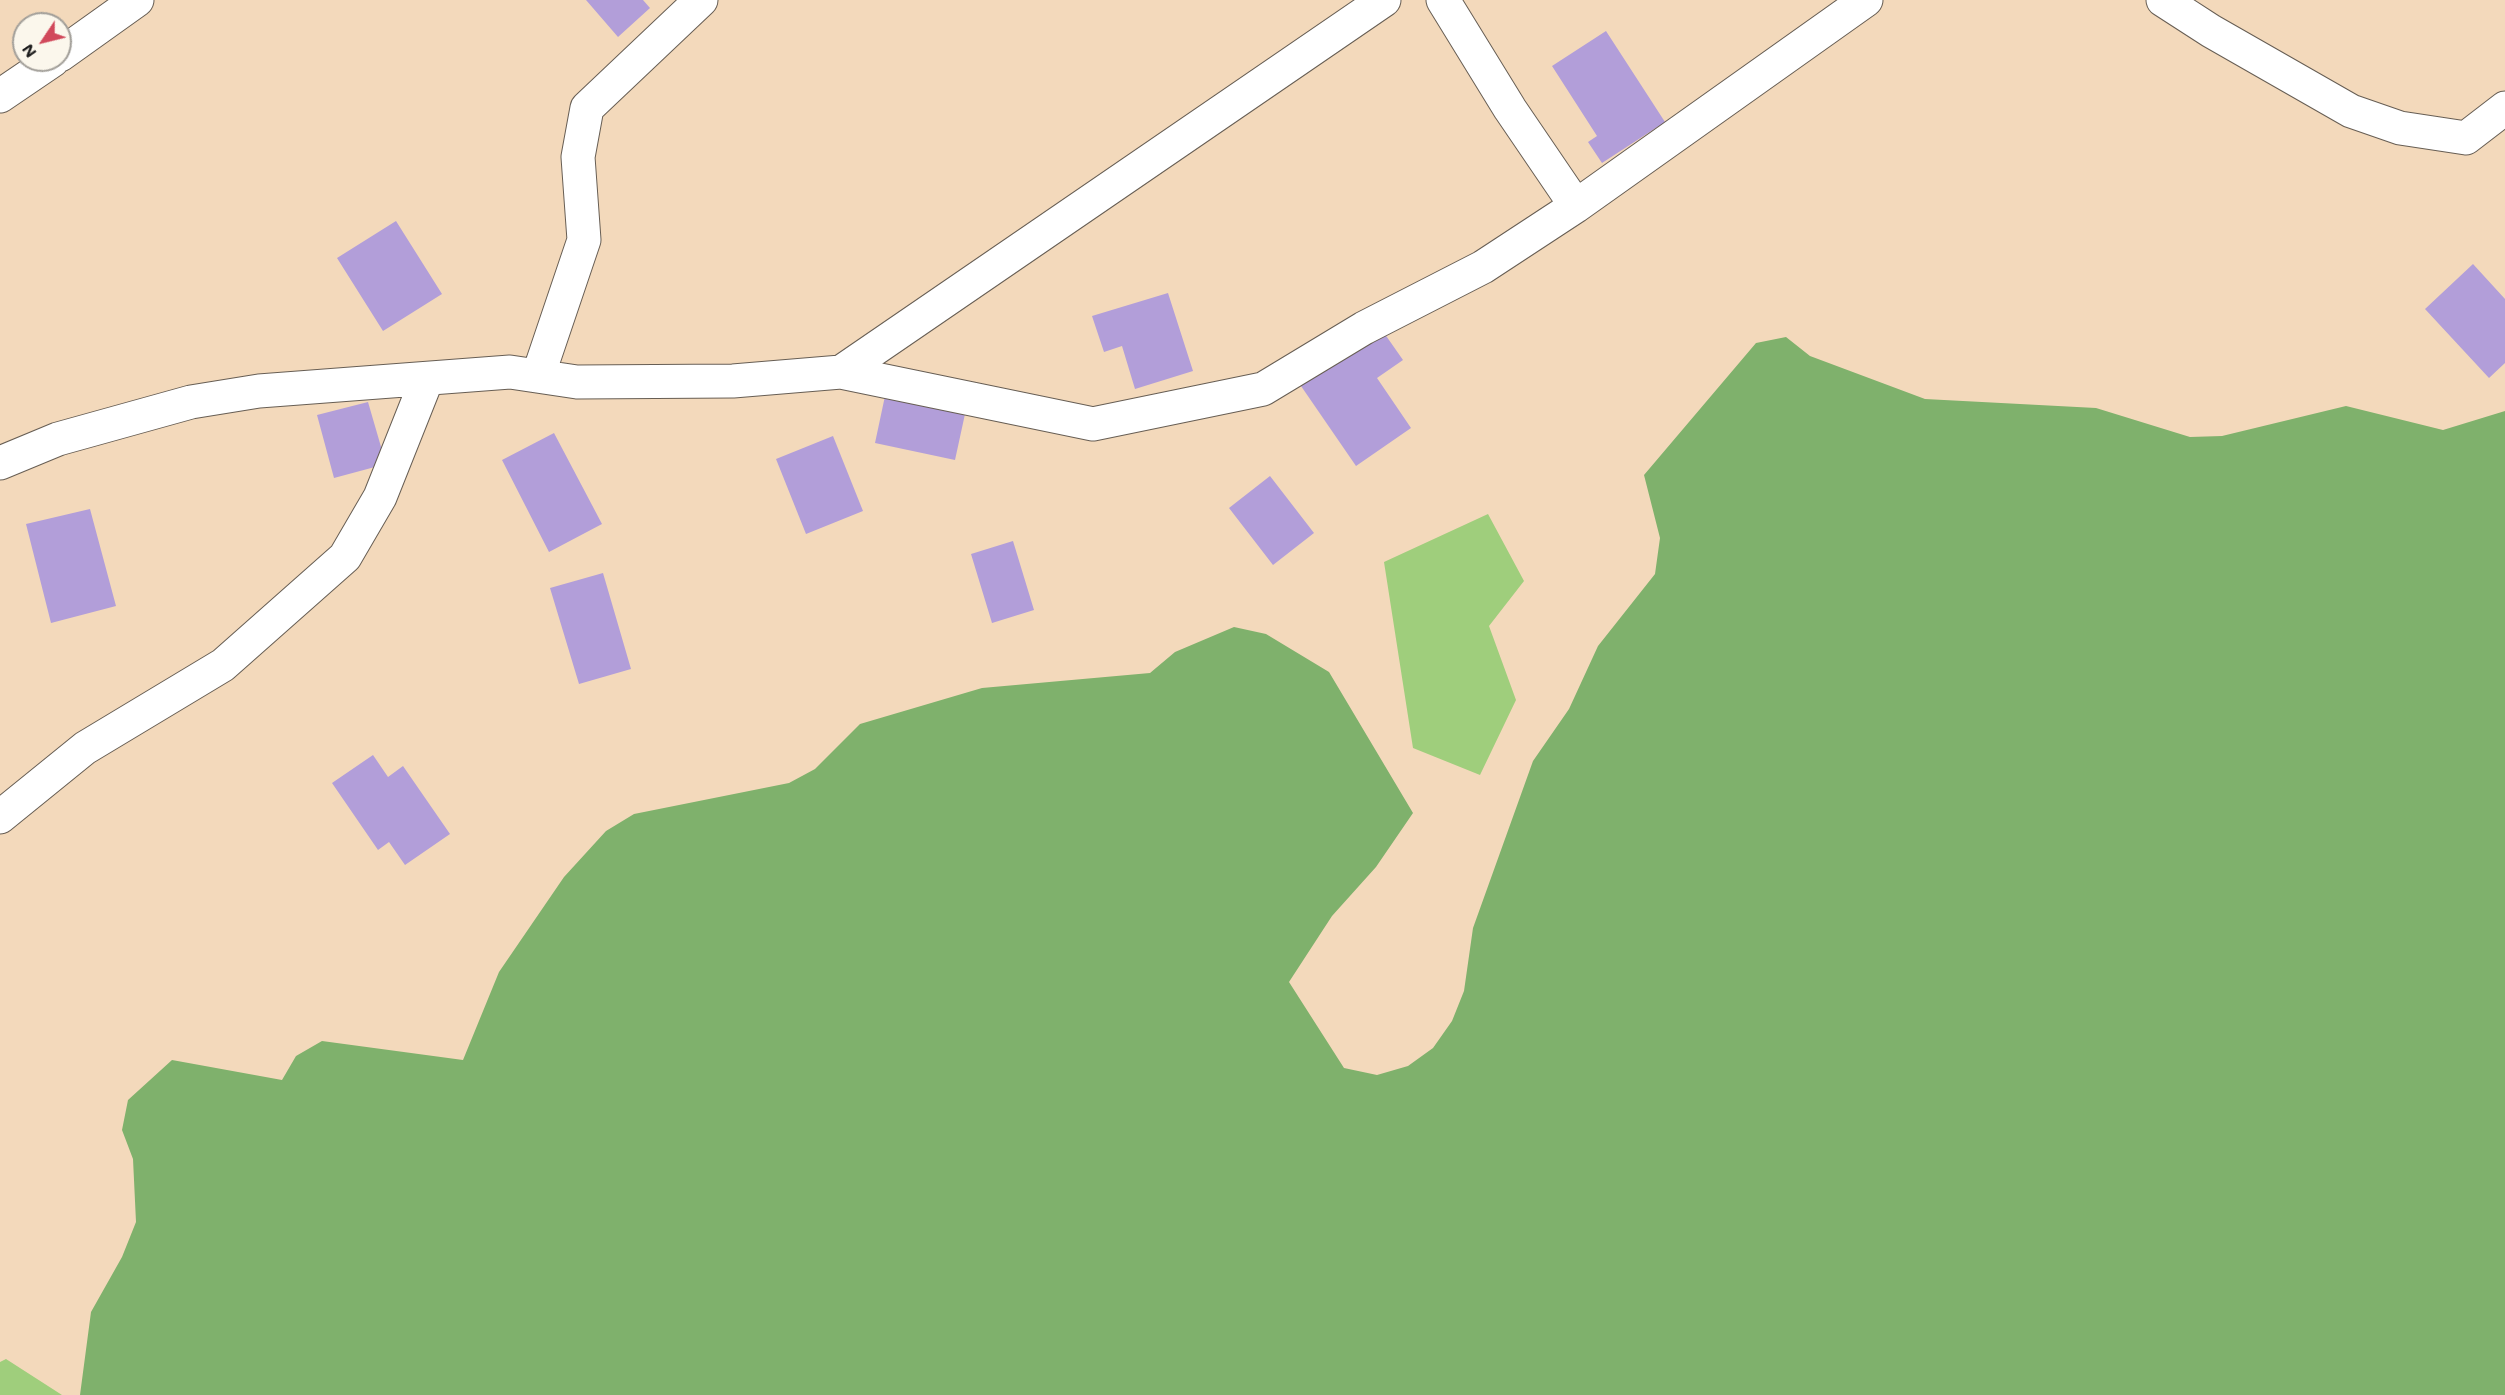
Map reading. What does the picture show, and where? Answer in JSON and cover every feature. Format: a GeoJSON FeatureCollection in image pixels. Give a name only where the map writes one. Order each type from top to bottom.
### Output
{"type":"FeatureCollection","features":[{"type":"Feature","properties":{"kind":"street"},"geometry":{"type":"LineString","coordinates":[[72,46],[137,0]]}},
{"type":"Feature","properties":{"kind":"street"},"geometry":{"type":"LineString","coordinates":[[538,376],[584,240],[578,157],[587,108],[701,0]]}},
{"type":"Feature","properties":{"kind":"street"},"geometry":{"type":"LineString","coordinates":[[841,372],[1384,0]]}},
{"type":"Feature","properties":{"kind":"street"},"geometry":{"type":"LineString","coordinates":[[1443,0],[1510,109],[1576,206]]}},
{"type":"Feature","properties":{"kind":"street"},"geometry":{"type":"LineString","coordinates":[[0,463],[58,439],[191,402],[259,391],[510,372],[577,382],[733,381],[841,372],[1093,424],[1263,389],[1364,328],[1483,267],[1576,206],[1866,0]]}},
{"type":"Feature","properties":{"kind":"street"},"geometry":{"type":"LineString","coordinates":[[2163,0],[2211,31],[2351,111],[2400,128],[2466,138],[2505,108]]}},
{"type":"Feature","properties":{"kind":"street"},"geometry":{"type":"LineString","coordinates":[[0,96],[35,72]]}},
{"type":"Feature","properties":{"kind":"street"},"geometry":{"type":"LineString","coordinates":[[0,817],[85,748],[223,665],[345,557],[380,497],[427,379]]}},
{"type":"Feature","properties":{"kind":"green space"},"geometry":{"type":"Polygon","coordinates":[[[1786,337],[1810,356],[1925,399],[2096,408],[2190,437],[2222,436],[2346,406],[2443,430],[2505,411],[2505,1395],[80,1395],[91,1312],[122,1257],[136,1222],[133,1159],[122,1130],[128,1100],[172,1060],[282,1080],[296,1056],[322,1041],[463,1060],[499,972],[564,877],[606,831],[634,814],[789,783],[815,769],[860,724],[982,688],[1150,673],[1175,652],[1234,627],[1266,634],[1329,672],[1413,813],[1376,867],[1332,916],[1289,982],[1344,1068],[1377,1075],[1408,1066],[1433,1048],[1452,1021],[1464,991],[1473,928],[1533,761],[1569,709],[1598,646],[1655,574],[1660,538],[1644,475],[1756,343],[1786,337]]]}},
{"type":"Feature","properties":{"kind":"green space"},"geometry":{"type":"Polygon","coordinates":[[[1488,514],[1524,581],[1489,626],[1516,700],[1480,775],[1413,748],[1384,562],[1488,514]]]}},
{"type":"Feature","properties":{"kind":"green space"},"geometry":{"type":"Polygon","coordinates":[[[6,1359],[62,1395],[0,1395],[0,1362],[6,1359]]]}},
{"type":"Feature","properties":{"kind":"building"},"geometry":{"type":"Polygon","coordinates":[[[586,0],[643,0],[650,8],[618,37],[586,0]]]}},
{"type":"Feature","properties":{"kind":"building"},"geometry":{"type":"Polygon","coordinates":[[[1606,31],[1665,122],[1602,163],[1588,142],[1597,136],[1552,66],[1606,31]]]}},
{"type":"Feature","properties":{"kind":"building"},"geometry":{"type":"Polygon","coordinates":[[[396,221],[442,294],[383,331],[337,258],[396,221]]]}},
{"type":"Feature","properties":{"kind":"building"},"geometry":{"type":"Polygon","coordinates":[[[2473,264],[2505,299],[2505,363],[2489,378],[2425,309],[2473,264]]]}},
{"type":"Feature","properties":{"kind":"building"},"geometry":{"type":"Polygon","coordinates":[[[1168,293],[1193,371],[1135,389],[1122,346],[1104,352],[1092,316],[1168,293]]]}},
{"type":"Feature","properties":{"kind":"building"},"geometry":{"type":"Polygon","coordinates":[[[1382,330],[1403,360],[1377,378],[1411,428],[1356,466],[1301,386],[1382,330]]]}},
{"type":"Feature","properties":{"kind":"building"},"geometry":{"type":"Polygon","coordinates":[[[885,396],[965,414],[955,460],[875,443],[885,396]]]}},
{"type":"Feature","properties":{"kind":"building"},"geometry":{"type":"Polygon","coordinates":[[[368,402],[386,464],[334,478],[317,415],[368,402]]]}},
{"type":"Feature","properties":{"kind":"building"},"geometry":{"type":"Polygon","coordinates":[[[554,433],[602,524],[549,552],[502,460],[554,433]]]}},
{"type":"Feature","properties":{"kind":"building"},"geometry":{"type":"Polygon","coordinates":[[[833,436],[863,511],[806,534],[776,459],[833,436]]]}},
{"type":"Feature","properties":{"kind":"building"},"geometry":{"type":"Polygon","coordinates":[[[1270,476],[1314,533],[1273,565],[1229,508],[1270,476]]]}},
{"type":"Feature","properties":{"kind":"building"},"geometry":{"type":"Polygon","coordinates":[[[90,509],[116,606],[51,623],[26,524],[90,509]]]}},
{"type":"Feature","properties":{"kind":"building"},"geometry":{"type":"Polygon","coordinates":[[[1013,541],[1034,610],[992,623],[971,554],[1013,541]]]}},
{"type":"Feature","properties":{"kind":"building"},"geometry":{"type":"Polygon","coordinates":[[[603,573],[631,669],[579,684],[550,588],[603,573]]]}},
{"type":"Feature","properties":{"kind":"building"},"geometry":{"type":"Polygon","coordinates":[[[373,755],[388,777],[403,766],[450,834],[405,865],[389,842],[378,850],[332,783],[373,755]]]}}]}
